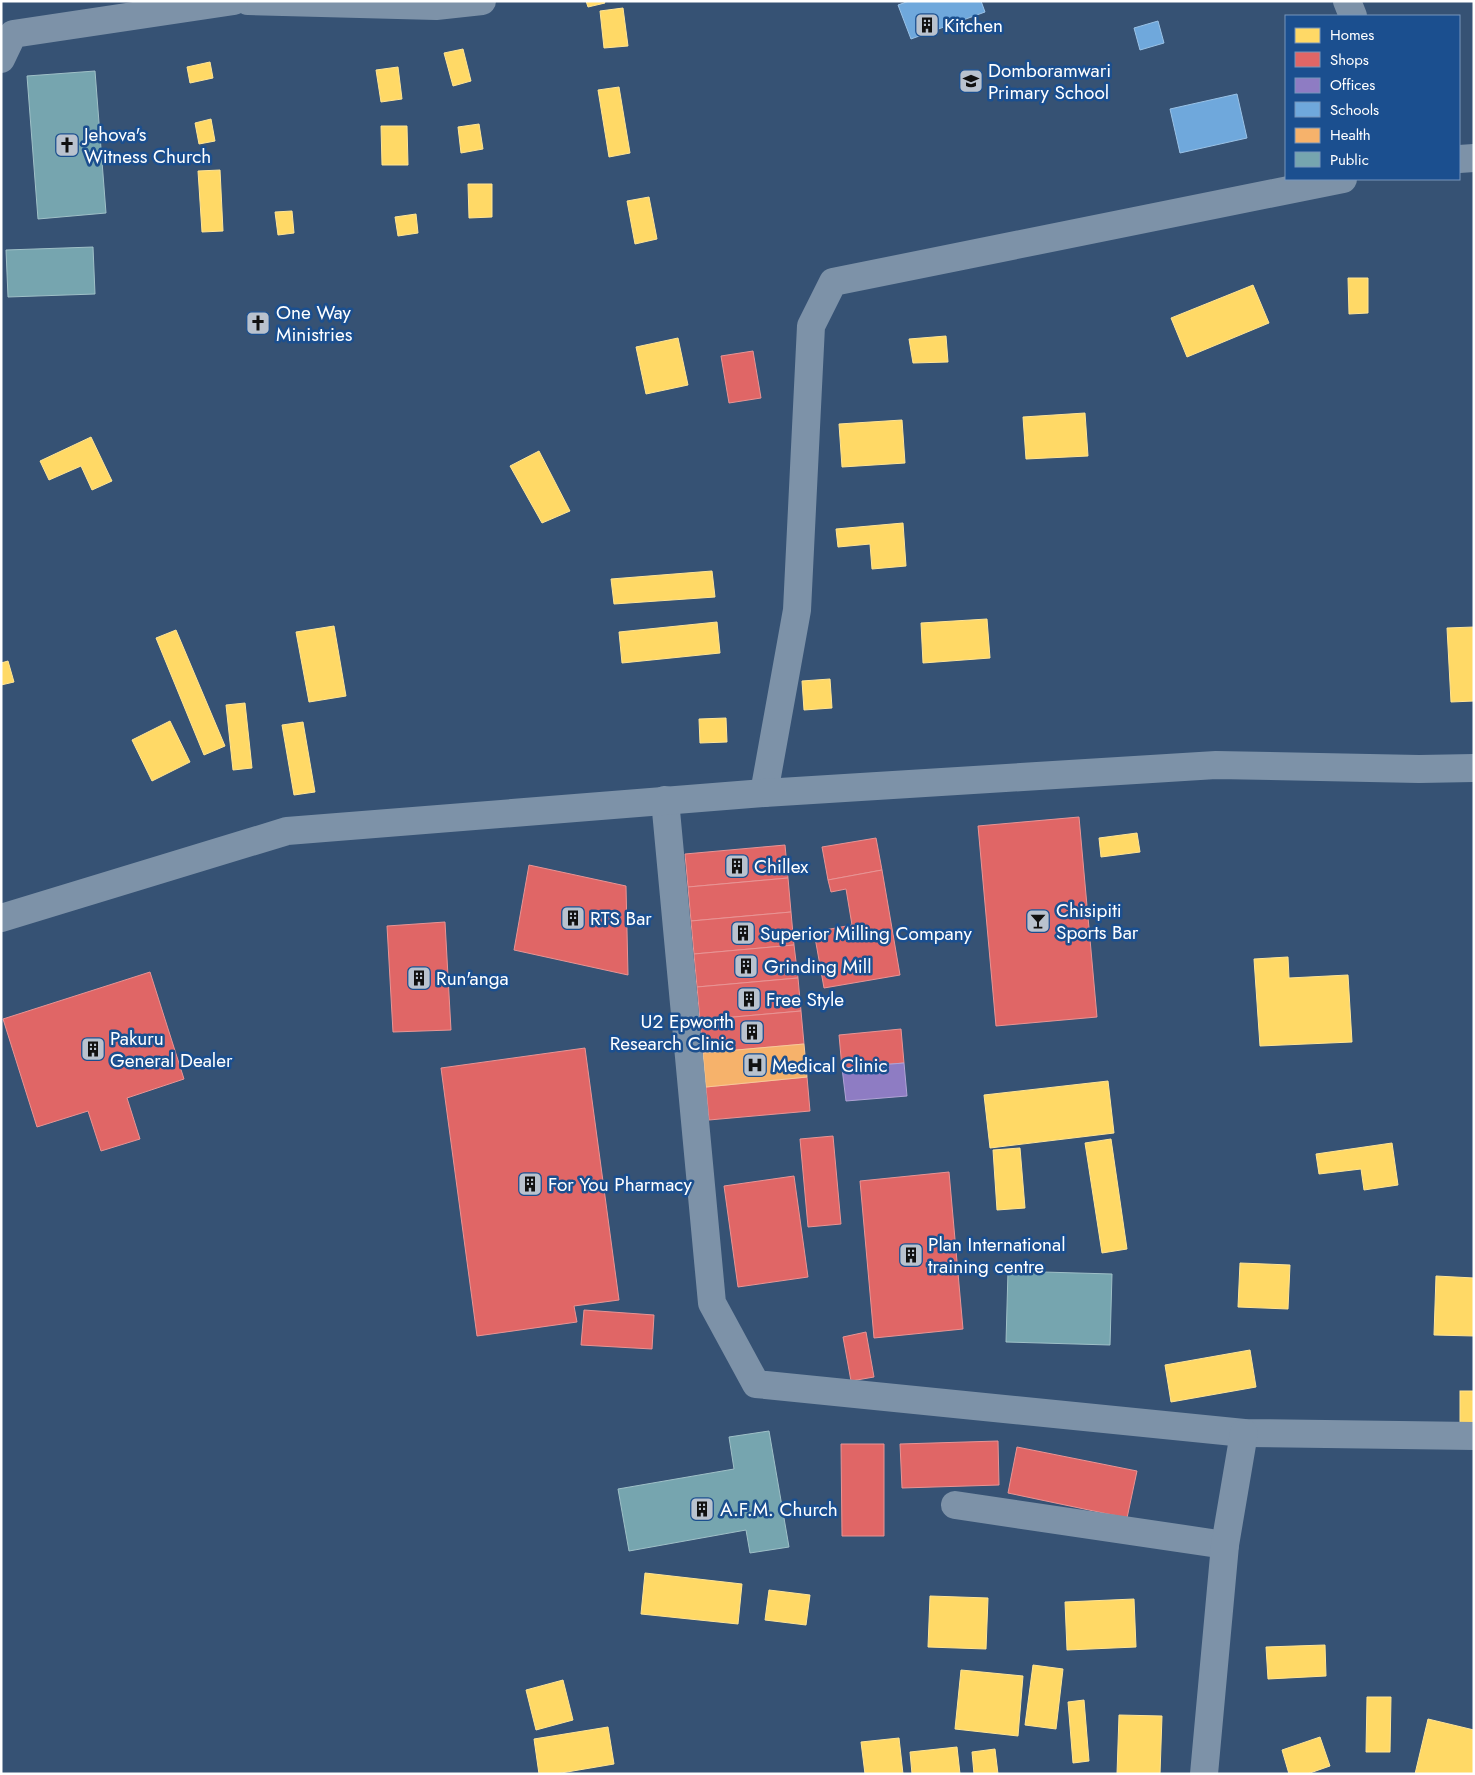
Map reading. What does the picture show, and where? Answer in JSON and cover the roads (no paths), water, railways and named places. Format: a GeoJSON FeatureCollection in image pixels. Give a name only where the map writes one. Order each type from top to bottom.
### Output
{"type":"FeatureCollection","features":[{"type":"Feature","properties":{"kind":"street"},"geometry":{"type":"LineString","coordinates":[[1,59],[13,34],[234,1]]}},
{"type":"Feature","properties":{"kind":"street"},"geometry":{"type":"LineString","coordinates":[[248,1],[436,6],[482,1]]}},
{"type":"Feature","properties":{"kind":"street"},"geometry":{"type":"LineString","coordinates":[[1347,1],[1353,15]]}},
{"type":"Feature","properties":{"kind":"street"},"geometry":{"type":"LineString","coordinates":[[1460,159],[1474,158]]}},
{"type":"Feature","properties":{"kind":"street"},"geometry":{"type":"LineString","coordinates":[[764,793],[797,610],[811,326],[833,282],[1338,180]]}},
{"type":"Feature","properties":{"kind":"street"},"geometry":{"type":"LineString","coordinates":[[1,918],[287,831],[764,793],[1216,765],[1410,769],[1474,768]]}},
{"type":"Feature","properties":{"kind":"street"},"geometry":{"type":"LineString","coordinates":[[666,800],[712,1303],[756,1384],[1244,1433],[1474,1436]]}},
{"type":"Feature","properties":{"kind":"street"},"geometry":{"type":"LineString","coordinates":[[1204,1774],[1224,1545],[1244,1433]]}},
{"type":"Feature","properties":{"kind":"street"},"geometry":{"type":"LineString","coordinates":[[955,1505],[1224,1545]]}},
{"type":"Feature","properties":{"kind":"place","name":"Kitchen"},"geometry":{"type":"Point","coordinates":[927,25]}},
{"type":"Feature","properties":{"kind":"place","name":"Domboramwari Primary School"},"geometry":{"type":"Point","coordinates":[971,81]}},
{"type":"Feature","properties":{"kind":"place","name":"Jehova's Witness Church"},"geometry":{"type":"Point","coordinates":[67,145]}},
{"type":"Feature","properties":{"kind":"place","name":"One Way Ministries"},"geometry":{"type":"Point","coordinates":[258,323]}},
{"type":"Feature","properties":{"kind":"place","name":"Chillex"},"geometry":{"type":"Point","coordinates":[737,866]}},
{"type":"Feature","properties":{"kind":"place","name":"RTS Bar"},"geometry":{"type":"Point","coordinates":[573,918]}},
{"type":"Feature","properties":{"kind":"place","name":"Chisipiti Sports Bar"},"geometry":{"type":"Point","coordinates":[1038,921]}},
{"type":"Feature","properties":{"kind":"place","name":"Superior Milling Company"},"geometry":{"type":"Point","coordinates":[743,933]}},
{"type":"Feature","properties":{"kind":"place","name":"Grinding Mill"},"geometry":{"type":"Point","coordinates":[746,966]}},
{"type":"Feature","properties":{"kind":"place","name":"Run'anga"},"geometry":{"type":"Point","coordinates":[419,978]}},
{"type":"Feature","properties":{"kind":"place","name":"Free Style"},"geometry":{"type":"Point","coordinates":[749,999]}},
{"type":"Feature","properties":{"kind":"place","name":"U2 Epworth Research Clinic"},"geometry":{"type":"Point","coordinates":[752,1032]}},
{"type":"Feature","properties":{"kind":"place","name":"Pakuru General Dealer"},"geometry":{"type":"Point","coordinates":[93,1049]}},
{"type":"Feature","properties":{"kind":"place","name":"Medical Clinic"},"geometry":{"type":"Point","coordinates":[755,1065]}},
{"type":"Feature","properties":{"kind":"place","name":"For You Pharmacy"},"geometry":{"type":"Point","coordinates":[530,1184]}},
{"type":"Feature","properties":{"kind":"place","name":"Plan International training centre"},"geometry":{"type":"Point","coordinates":[911,1255]}},
{"type":"Feature","properties":{"kind":"place","name":"A.F.M. Church"},"geometry":{"type":"Point","coordinates":[702,1509]}}]}
